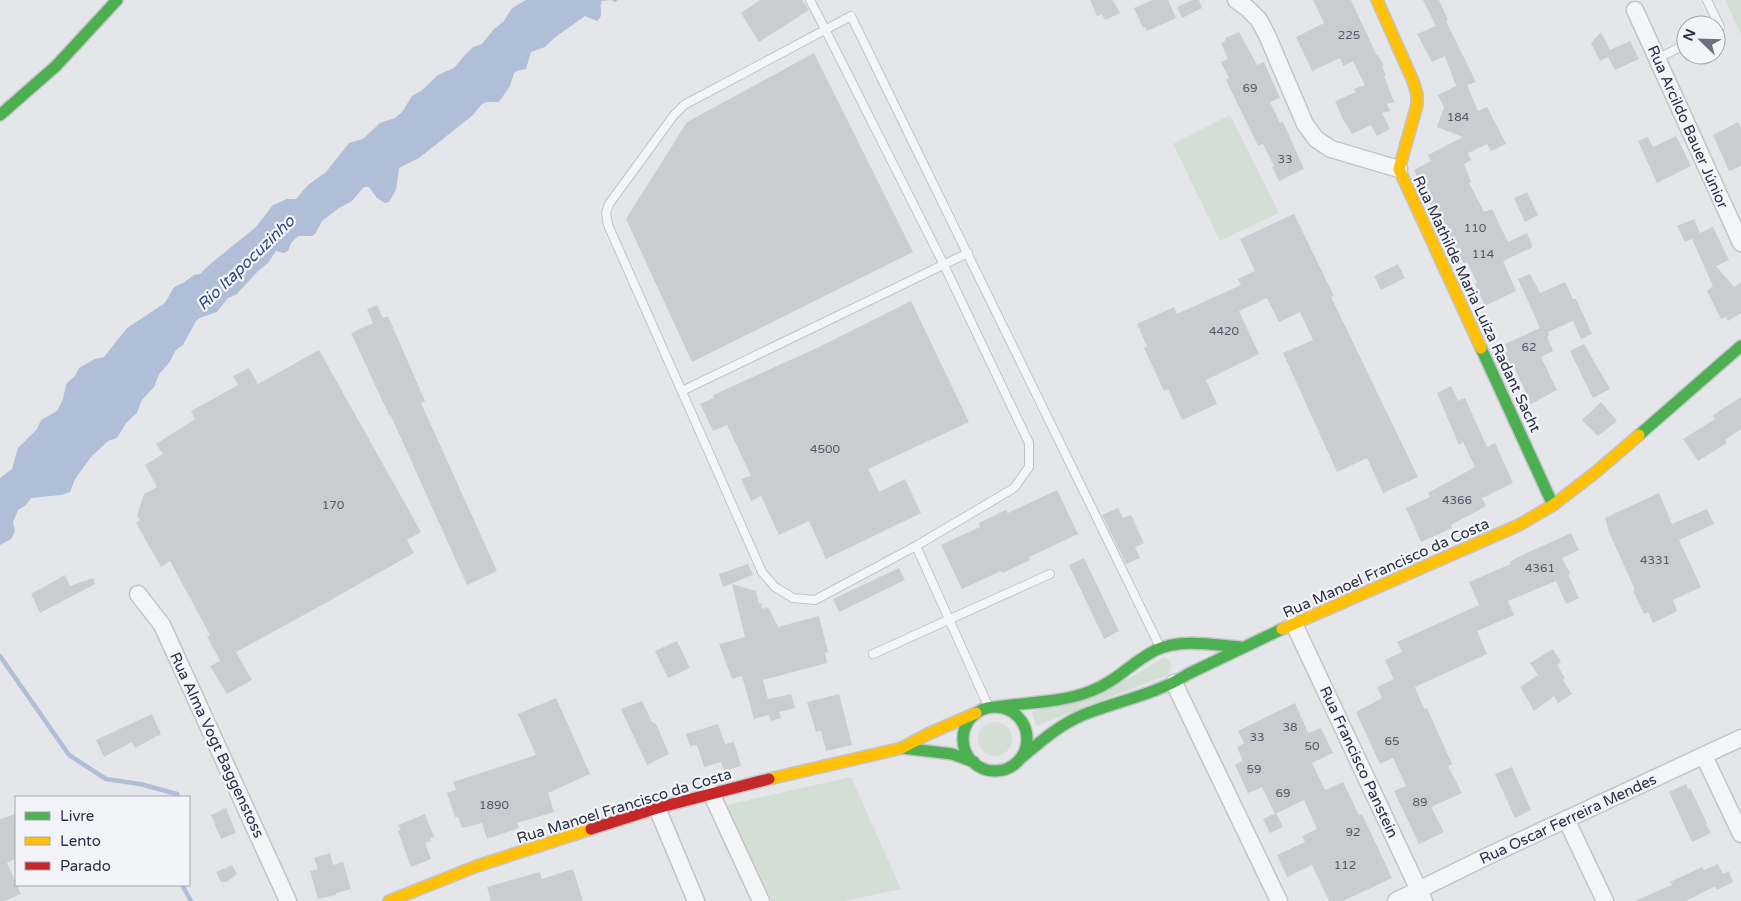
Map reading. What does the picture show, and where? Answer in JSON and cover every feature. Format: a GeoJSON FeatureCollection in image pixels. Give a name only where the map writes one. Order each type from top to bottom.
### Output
{"type":"FeatureCollection","features":[{"type":"Feature","properties":{"kind":"main road"},"geometry":{"type":"LineString","coordinates":[[0,115],[56,66],[116,0]]}},
{"type":"Feature","properties":{"kind":"main road","name":"Rua Mathilde Maria Luíza Radant Sacht"},"geometry":{"type":"LineString","coordinates":[[1377,0],[1417,94],[1415,114],[1398,169],[1553,505]]}},
{"type":"Feature","properties":{"kind":"main road","name":"Rua Manoel Francisco da Costa"},"geometry":{"type":"LineString","coordinates":[[992,707],[1019,702],[1049,700],[1091,691],[1109,682],[1160,648],[1200,644],[1244,647],[1493,538],[1553,505],[1618,453],[1741,346]]}},
{"type":"Feature","properties":{"kind":"main road"},"geometry":{"type":"LineString","coordinates":[[1180,645],[1189,658],[1188,674]]}},
{"type":"Feature","properties":{"kind":"main road"},"geometry":{"type":"LineString","coordinates":[[1020,759],[1026,746],[1026,730],[1014,714],[1006,709],[992,707],[976,713],[968,721],[964,731],[966,753],[982,768],[1004,770],[1012,766],[1020,759],[1044,738],[1069,722],[1083,715],[1174,683],[1188,674],[1244,647]]}},
{"type":"Feature","properties":{"kind":"main road","name":"Rua Manoel Francisco da Costa"},"geometry":{"type":"LineString","coordinates":[[389,901],[470,869],[657,808],[711,793],[902,748],[928,734],[976,713]]}},
{"type":"Feature","properties":{"kind":"main road","name":"Rua Manoel Francisco da Costa"},"geometry":{"type":"LineString","coordinates":[[902,748],[952,754],[974,762]]}},
{"type":"Feature","properties":{"kind":"street"},"geometry":{"type":"LineString","coordinates":[[1236,0],[1247,8],[1263,28],[1305,124],[1316,139],[1331,150],[1398,169]]}},
{"type":"Feature","properties":{"kind":"street","name":"Rua Arcildo Bauer Júnior"},"geometry":{"type":"LineString","coordinates":[[1635,10],[1741,243]]}},
{"type":"Feature","properties":{"kind":"street","name":"Rua Alma Vogt Baggenstoss"},"geometry":{"type":"LineString","coordinates":[[138,594],[162,625],[288,901]]}},
{"type":"Feature","properties":{"kind":"street","name":"Rua Francisco Panstein"},"geometry":{"type":"LineString","coordinates":[[1294,624],[1422,895]]}},
{"type":"Feature","properties":{"kind":"street"},"geometry":{"type":"LineString","coordinates":[[1174,683],[1279,901]]}},
{"type":"Feature","properties":{"kind":"street","name":"Rua Oscar Ferreira Mendes"},"geometry":{"type":"LineString","coordinates":[[1396,901],[1422,895],[1566,819],[1741,738]]}},
{"type":"Feature","properties":{"kind":"street"},"geometry":{"type":"LineString","coordinates":[[1704,756],[1741,834]]}},
{"type":"Feature","properties":{"kind":"street"},"geometry":{"type":"LineString","coordinates":[[711,793],[761,901]]}},
{"type":"Feature","properties":{"kind":"street"},"geometry":{"type":"LineString","coordinates":[[657,808],[696,901]]}},
{"type":"Feature","properties":{"kind":"street"},"geometry":{"type":"LineString","coordinates":[[1566,819],[1605,901]]}},
{"type":"Feature","properties":{"kind":"lane"},"geometry":{"type":"LineString","coordinates":[[810,0],[825,29],[944,265],[1029,443],[1029,467],[1014,488],[916,546],[815,600],[792,598],[775,588],[762,572],[608,225],[606,213],[609,204],[674,114],[684,105],[825,29],[851,16],[1160,648]]}},
{"type":"Feature","properties":{"kind":"lane"},"geometry":{"type":"LineString","coordinates":[[1707,0],[1714,15]]}},
{"type":"Feature","properties":{"kind":"lane"},"geometry":{"type":"LineString","coordinates":[[1657,58],[1676,49]]}},
{"type":"Feature","properties":{"kind":"lane"},"geometry":{"type":"LineString","coordinates":[[682,391],[968,253]]}},
{"type":"Feature","properties":{"kind":"lane"},"geometry":{"type":"LineString","coordinates":[[916,546],[992,707]]}},
{"type":"Feature","properties":{"kind":"lane"},"geometry":{"type":"LineString","coordinates":[[873,654],[1050,574]]}},
{"type":"Feature","properties":{"kind":"shaded area"},"geometry":{"type":"Polygon","coordinates":[[[1725,0],[1741,0],[1741,34],[1725,0]]]}},
{"type":"Feature","properties":{"kind":"shaded area"},"geometry":{"type":"Polygon","coordinates":[[[1230,115],[1279,213],[1220,241],[1173,144],[1230,115]]]}},
{"type":"Feature","properties":{"kind":"shaded area"},"geometry":{"type":"Polygon","coordinates":[[[1165,657],[1170,661],[1172,667],[1168,675],[1036,726],[1032,712],[1127,679],[1165,657]]]}},
{"type":"Feature","properties":{"kind":"shaded area"},"geometry":{"type":"Polygon","coordinates":[[[995,722],[1007,727],[1012,739],[1007,751],[995,756],[983,751],[978,739],[983,727],[995,722]]]}},
{"type":"Feature","properties":{"kind":"shaded area"},"geometry":{"type":"Polygon","coordinates":[[[851,777],[901,889],[845,901],[772,901],[727,805],[851,777]]]}},
{"type":"Feature","properties":{"kind":"water","name":"Rio Itapocuzinho"},"geometry":{"type":"Polygon","coordinates":[[[526,0],[611,0],[602,1],[601,16],[597,21],[585,16],[554,38],[545,47],[531,52],[526,69],[514,73],[510,86],[499,102],[486,102],[481,105],[473,115],[419,158],[399,168],[396,190],[389,202],[385,203],[377,198],[369,187],[364,187],[352,201],[322,221],[315,234],[312,236],[298,236],[291,243],[288,251],[284,253],[276,251],[268,263],[237,294],[228,298],[217,312],[196,321],[183,345],[176,350],[169,363],[159,374],[154,387],[142,400],[137,413],[126,423],[117,438],[108,441],[91,457],[75,479],[70,492],[61,495],[31,498],[26,505],[18,510],[13,522],[15,531],[11,539],[0,545],[0,478],[12,469],[18,448],[37,429],[41,420],[57,411],[63,399],[66,385],[75,376],[79,368],[95,359],[104,357],[127,328],[165,303],[174,287],[194,275],[200,274],[256,227],[273,205],[287,199],[296,199],[308,185],[326,172],[349,143],[363,139],[380,123],[395,118],[402,112],[412,96],[421,91],[438,75],[454,68],[473,47],[482,44],[493,30],[504,21],[512,8],[526,0]]]}},
{"type":"Feature","properties":{"kind":"building"},"geometry":{"type":"Polygon","coordinates":[[[760,0],[802,0],[809,10],[759,42],[741,13],[760,0]]]}},
{"type":"Feature","properties":{"kind":"building"},"geometry":{"type":"Polygon","coordinates":[[[1090,0],[1113,0],[1120,13],[1105,20],[1102,14],[1097,16],[1090,0]]]}},
{"type":"Feature","properties":{"kind":"building"},"geometry":{"type":"Polygon","coordinates":[[[1153,0],[1168,0],[1176,18],[1147,31],[1145,27],[1143,28],[1134,8],[1153,0]]]}},
{"type":"Feature","properties":{"kind":"building"},"geometry":{"type":"Polygon","coordinates":[[[1193,0],[1199,0],[1202,8],[1182,18],[1177,7],[1193,0]]]}},
{"type":"Feature","properties":{"kind":"building"},"geometry":{"type":"Polygon","coordinates":[[[1313,0],[1351,0],[1377,56],[1384,66],[1382,67],[1386,75],[1384,76],[1394,102],[1387,104],[1390,111],[1382,113],[1390,129],[1377,136],[1371,125],[1352,134],[1335,101],[1356,92],[1354,89],[1365,85],[1353,61],[1343,66],[1340,58],[1312,71],[1296,37],[1324,23],[1313,0]]]}},
{"type":"Feature","properties":{"kind":"building"},"geometry":{"type":"Polygon","coordinates":[[[1423,0],[1439,0],[1448,20],[1446,21],[1476,82],[1467,85],[1478,111],[1487,107],[1506,144],[1491,151],[1487,144],[1468,153],[1471,160],[1464,164],[1471,182],[1469,183],[1484,212],[1492,209],[1508,242],[1527,233],[1533,247],[1503,261],[1516,291],[1485,306],[1467,262],[1464,264],[1455,248],[1436,205],[1431,207],[1414,170],[1431,161],[1428,155],[1463,137],[1437,127],[1444,107],[1438,95],[1456,86],[1445,56],[1432,62],[1417,34],[1436,26],[1423,0]]]}},
{"type":"Feature","properties":{"kind":"building"},"geometry":{"type":"Polygon","coordinates":[[[1239,32],[1257,65],[1264,62],[1280,98],[1270,102],[1280,123],[1283,122],[1304,169],[1279,181],[1263,144],[1258,146],[1226,80],[1229,78],[1221,62],[1228,59],[1221,43],[1226,40],[1225,38],[1239,32]]]}},
{"type":"Feature","properties":{"kind":"building"},"geometry":{"type":"Polygon","coordinates":[[[1601,32],[1610,50],[1630,41],[1639,59],[1615,70],[1608,57],[1600,61],[1591,43],[1601,32]]]}},
{"type":"Feature","properties":{"kind":"building"},"geometry":{"type":"Polygon","coordinates":[[[814,53],[913,252],[692,362],[626,219],[687,122],[814,53]]]}},
{"type":"Feature","properties":{"kind":"building"},"geometry":{"type":"Polygon","coordinates":[[[1738,122],[1741,128],[1741,166],[1729,171],[1713,135],[1738,122]]]}},
{"type":"Feature","properties":{"kind":"building"},"geometry":{"type":"Polygon","coordinates":[[[1676,136],[1691,166],[1657,183],[1638,141],[1648,137],[1653,147],[1676,136]]]}},
{"type":"Feature","properties":{"kind":"building"},"geometry":{"type":"Polygon","coordinates":[[[1527,192],[1538,215],[1525,222],[1514,198],[1527,192]]]}},
{"type":"Feature","properties":{"kind":"building"},"geometry":{"type":"Polygon","coordinates":[[[1294,214],[1334,296],[1331,297],[1418,477],[1383,493],[1367,458],[1337,472],[1283,353],[1313,340],[1300,312],[1279,322],[1267,298],[1239,311],[1259,354],[1206,380],[1217,404],[1182,420],[1168,389],[1164,391],[1144,348],[1147,346],[1137,324],[1174,307],[1177,314],[1241,285],[1238,279],[1255,271],[1240,239],[1294,214]]]}},
{"type":"Feature","properties":{"kind":"building"},"geometry":{"type":"Polygon","coordinates":[[[1694,219],[1700,233],[1713,227],[1729,260],[1716,266],[1734,287],[1741,282],[1741,313],[1728,321],[1726,317],[1721,319],[1707,291],[1713,286],[1692,239],[1685,242],[1677,226],[1694,219]]]}},
{"type":"Feature","properties":{"kind":"building"},"geometry":{"type":"Polygon","coordinates":[[[1398,264],[1405,278],[1381,290],[1374,276],[1398,264]]]}},
{"type":"Feature","properties":{"kind":"building"},"geometry":{"type":"Polygon","coordinates":[[[1530,274],[1540,293],[1565,282],[1573,299],[1576,299],[1592,334],[1581,339],[1573,321],[1548,332],[1549,336],[1547,337],[1553,351],[1541,357],[1557,390],[1531,404],[1514,367],[1511,367],[1505,353],[1508,351],[1505,344],[1540,328],[1518,279],[1530,274]]]}},
{"type":"Feature","properties":{"kind":"building"},"geometry":{"type":"Polygon","coordinates":[[[911,301],[969,422],[868,469],[879,492],[905,479],[921,513],[826,559],[809,521],[779,535],[761,496],[751,501],[741,479],[751,476],[727,425],[713,431],[700,404],[714,398],[713,395],[817,348],[911,301]]]}},
{"type":"Feature","properties":{"kind":"building"},"geometry":{"type":"Polygon","coordinates":[[[377,305],[383,318],[388,316],[425,401],[421,403],[497,571],[467,585],[391,416],[351,333],[373,323],[367,309],[377,305]]]}},
{"type":"Feature","properties":{"kind":"building"},"geometry":{"type":"Polygon","coordinates":[[[1584,344],[1610,389],[1593,398],[1570,351],[1584,344]]]}},
{"type":"Feature","properties":{"kind":"building"},"geometry":{"type":"Polygon","coordinates":[[[319,350],[421,532],[407,540],[414,553],[236,652],[252,680],[227,694],[210,666],[220,661],[207,636],[210,635],[170,561],[161,567],[136,523],[140,520],[137,516],[144,494],[157,487],[145,465],[163,454],[156,444],[195,419],[191,411],[238,385],[233,376],[249,368],[258,384],[319,350]]]}},
{"type":"Feature","properties":{"kind":"building"},"geometry":{"type":"Polygon","coordinates":[[[1451,386],[1458,401],[1465,398],[1487,447],[1495,443],[1513,483],[1482,498],[1486,506],[1451,525],[1452,528],[1421,542],[1406,508],[1430,497],[1428,493],[1475,467],[1463,442],[1459,445],[1437,393],[1451,386]]]}},
{"type":"Feature","properties":{"kind":"building"},"geometry":{"type":"Polygon","coordinates":[[[1741,397],[1741,429],[1725,440],[1727,443],[1698,461],[1683,439],[1715,419],[1713,415],[1741,397]]]}},
{"type":"Feature","properties":{"kind":"building"},"geometry":{"type":"Polygon","coordinates":[[[1601,402],[1617,421],[1598,436],[1582,420],[1601,402]]]}},
{"type":"Feature","properties":{"kind":"building"},"geometry":{"type":"Polygon","coordinates":[[[1057,490],[1078,534],[1029,557],[1030,560],[1003,573],[1001,571],[962,589],[941,545],[980,527],[979,523],[1006,510],[1008,513],[1057,490]]]}},
{"type":"Feature","properties":{"kind":"building"},"geometry":{"type":"Polygon","coordinates":[[[1659,493],[1672,524],[1707,509],[1714,524],[1679,540],[1701,587],[1673,600],[1677,611],[1653,623],[1648,612],[1644,614],[1633,591],[1635,590],[1609,532],[1605,518],[1659,493]]]}},
{"type":"Feature","properties":{"kind":"building"},"geometry":{"type":"Polygon","coordinates":[[[1118,508],[1123,518],[1131,515],[1144,543],[1135,547],[1140,558],[1126,564],[1102,515],[1118,508]]]}},
{"type":"Feature","properties":{"kind":"building"},"geometry":{"type":"Polygon","coordinates":[[[1571,533],[1579,550],[1562,558],[1579,598],[1566,604],[1556,581],[1508,601],[1514,615],[1477,631],[1487,654],[1415,687],[1424,709],[1427,708],[1452,764],[1448,766],[1462,793],[1431,807],[1444,832],[1419,844],[1394,791],[1406,786],[1393,758],[1380,764],[1356,712],[1382,698],[1377,687],[1394,679],[1385,660],[1402,652],[1397,642],[1479,605],[1469,582],[1511,564],[1510,562],[1516,558],[1571,533]]]}},
{"type":"Feature","properties":{"kind":"building"},"geometry":{"type":"Polygon","coordinates":[[[1084,558],[1119,631],[1104,639],[1069,565],[1084,558]]]}},
{"type":"Feature","properties":{"kind":"building"},"geometry":{"type":"Polygon","coordinates":[[[748,564],[753,575],[723,587],[719,574],[748,564]]]}},
{"type":"Feature","properties":{"kind":"building"},"geometry":{"type":"Polygon","coordinates":[[[899,568],[905,580],[839,612],[833,599],[899,568]]]}},
{"type":"Feature","properties":{"kind":"building"},"geometry":{"type":"Polygon","coordinates":[[[65,575],[70,586],[93,578],[95,584],[40,613],[31,594],[65,575]]]}},
{"type":"Feature","properties":{"kind":"building"},"geometry":{"type":"Polygon","coordinates":[[[732,584],[756,591],[762,609],[768,607],[778,627],[819,616],[828,652],[825,653],[827,663],[763,680],[768,699],[791,694],[795,708],[779,712],[781,718],[771,721],[769,715],[754,719],[742,676],[732,679],[719,644],[745,637],[732,584]]]}},
{"type":"Feature","properties":{"kind":"building"},"geometry":{"type":"Polygon","coordinates":[[[677,641],[690,668],[668,678],[655,651],[677,641]]]}},
{"type":"Feature","properties":{"kind":"building"},"geometry":{"type":"Polygon","coordinates":[[[1553,649],[1561,662],[1557,665],[1565,678],[1563,680],[1572,694],[1558,703],[1554,696],[1534,711],[1520,687],[1538,675],[1530,663],[1553,649]]]}},
{"type":"Feature","properties":{"kind":"building"},"geometry":{"type":"Polygon","coordinates":[[[839,694],[852,745],[826,751],[821,731],[816,732],[807,702],[839,694]]]}},
{"type":"Feature","properties":{"kind":"building"},"geometry":{"type":"Polygon","coordinates":[[[556,698],[590,774],[548,793],[554,812],[517,823],[519,828],[487,839],[482,823],[462,828],[458,817],[455,817],[447,793],[456,790],[453,782],[536,755],[518,714],[556,698]]]}},
{"type":"Feature","properties":{"kind":"building"},"geometry":{"type":"Polygon","coordinates":[[[642,701],[652,722],[656,724],[669,754],[647,765],[621,709],[642,701]]]}},
{"type":"Feature","properties":{"kind":"building"},"geometry":{"type":"Polygon","coordinates":[[[1295,703],[1308,733],[1321,728],[1333,753],[1312,763],[1325,790],[1343,782],[1359,815],[1362,814],[1392,878],[1343,901],[1329,901],[1312,865],[1287,877],[1277,855],[1305,842],[1302,836],[1317,829],[1304,800],[1275,814],[1262,787],[1248,793],[1235,765],[1243,761],[1237,747],[1244,743],[1238,731],[1295,703]]]}},
{"type":"Feature","properties":{"kind":"building"},"geometry":{"type":"Polygon","coordinates":[[[152,714],[161,734],[135,748],[132,742],[104,757],[96,740],[152,714]]]}},
{"type":"Feature","properties":{"kind":"building"},"geometry":{"type":"Polygon","coordinates":[[[718,724],[725,744],[734,742],[741,766],[724,771],[721,762],[704,767],[697,745],[690,746],[686,734],[718,724]]]}},
{"type":"Feature","properties":{"kind":"building"},"geometry":{"type":"Polygon","coordinates":[[[1512,767],[1531,810],[1515,818],[1495,774],[1512,767]]]}},
{"type":"Feature","properties":{"kind":"building"},"geometry":{"type":"Polygon","coordinates":[[[1686,784],[1688,789],[1690,788],[1711,833],[1692,842],[1669,792],[1686,784]]]}},
{"type":"Feature","properties":{"kind":"building"},"geometry":{"type":"Polygon","coordinates":[[[226,808],[236,833],[221,839],[211,815],[226,808]]]}},
{"type":"Feature","properties":{"kind":"building"},"geometry":{"type":"Polygon","coordinates":[[[1276,813],[1283,827],[1270,833],[1263,819],[1276,813]]]}},
{"type":"Feature","properties":{"kind":"building"},"geometry":{"type":"Polygon","coordinates":[[[15,814],[15,859],[7,863],[15,881],[15,886],[17,886],[21,894],[4,901],[0,901],[0,819],[15,814]]]}},
{"type":"Feature","properties":{"kind":"building"},"geometry":{"type":"Polygon","coordinates":[[[425,814],[434,837],[430,838],[431,841],[425,843],[431,859],[411,867],[398,831],[401,830],[398,825],[425,814]]]}},
{"type":"Feature","properties":{"kind":"building"},"geometry":{"type":"Polygon","coordinates":[[[330,853],[333,865],[343,862],[351,889],[318,899],[310,871],[318,869],[314,858],[330,853]]]}},
{"type":"Feature","properties":{"kind":"building"},"geometry":{"type":"Polygon","coordinates":[[[1718,864],[1723,874],[1729,871],[1733,882],[1717,890],[1715,886],[1686,901],[1635,901],[1672,885],[1670,882],[1702,867],[1704,870],[1718,864]]]}},
{"type":"Feature","properties":{"kind":"building"},"geometry":{"type":"Polygon","coordinates":[[[232,865],[237,874],[227,882],[221,882],[216,872],[232,865]]]}},
{"type":"Feature","properties":{"kind":"building"},"geometry":{"type":"Polygon","coordinates":[[[573,869],[583,901],[491,901],[487,887],[540,872],[542,879],[573,869]]]}},
{"type":"Feature","properties":{"kind":"waterway"},"geometry":{"type":"LineString","coordinates":[[0,656],[69,755],[106,779],[140,784],[177,794],[178,796]]}},
{"type":"Feature","properties":{"kind":"waterway"},"geometry":{"type":"LineString","coordinates":[[183,886],[191,901]]}},
{"type":"Feature","properties":{"kind":"traffic: fast"},"geometry":{"type":"LineString","coordinates":[[0,115],[56,66],[117,0]]}},
{"type":"Feature","properties":{"kind":"traffic: fast"},"geometry":{"type":"LineString","coordinates":[[1639,435],[1741,346]]}},
{"type":"Feature","properties":{"kind":"traffic: fast"},"geometry":{"type":"LineString","coordinates":[[1481,348],[1553,505]]}},
{"type":"Feature","properties":{"kind":"traffic: fast"},"geometry":{"type":"LineString","coordinates":[[1020,759],[1050,734],[1074,719],[1163,687],[1282,629]]}},
{"type":"Feature","properties":{"kind":"traffic: fast"},"geometry":{"type":"LineString","coordinates":[[996,707],[1056,700],[1080,695],[1100,687],[1156,650],[1166,646],[1198,643],[1240,647]]}},
{"type":"Feature","properties":{"kind":"traffic: fast"},"geometry":{"type":"LineString","coordinates":[[995,707],[1013,713],[1021,721],[1027,739],[1021,757],[1013,765],[995,771],[977,765],[969,757],[963,739],[969,721],[977,713],[995,707]]}},
{"type":"Feature","properties":{"kind":"traffic: fast"},"geometry":{"type":"LineString","coordinates":[[902,748],[952,754],[974,762]]}},
{"type":"Feature","properties":{"kind":"traffic: slow"},"geometry":{"type":"LineString","coordinates":[[1377,0],[1417,94],[1417,105],[1399,169],[1481,348]]}},
{"type":"Feature","properties":{"kind":"traffic: slow"},"geometry":{"type":"LineString","coordinates":[[1282,629],[1519,525],[1553,505],[1596,472],[1639,435]]}},
{"type":"Feature","properties":{"kind":"traffic: slow"},"geometry":{"type":"LineString","coordinates":[[769,779],[902,748],[928,734],[976,713]]}},
{"type":"Feature","properties":{"kind":"traffic: slow"},"geometry":{"type":"LineString","coordinates":[[389,901],[477,866],[591,829]]}},
{"type":"Feature","properties":{"kind":"traffic: jam"},"geometry":{"type":"LineString","coordinates":[[591,829],[657,808],[769,779]]}}]}
